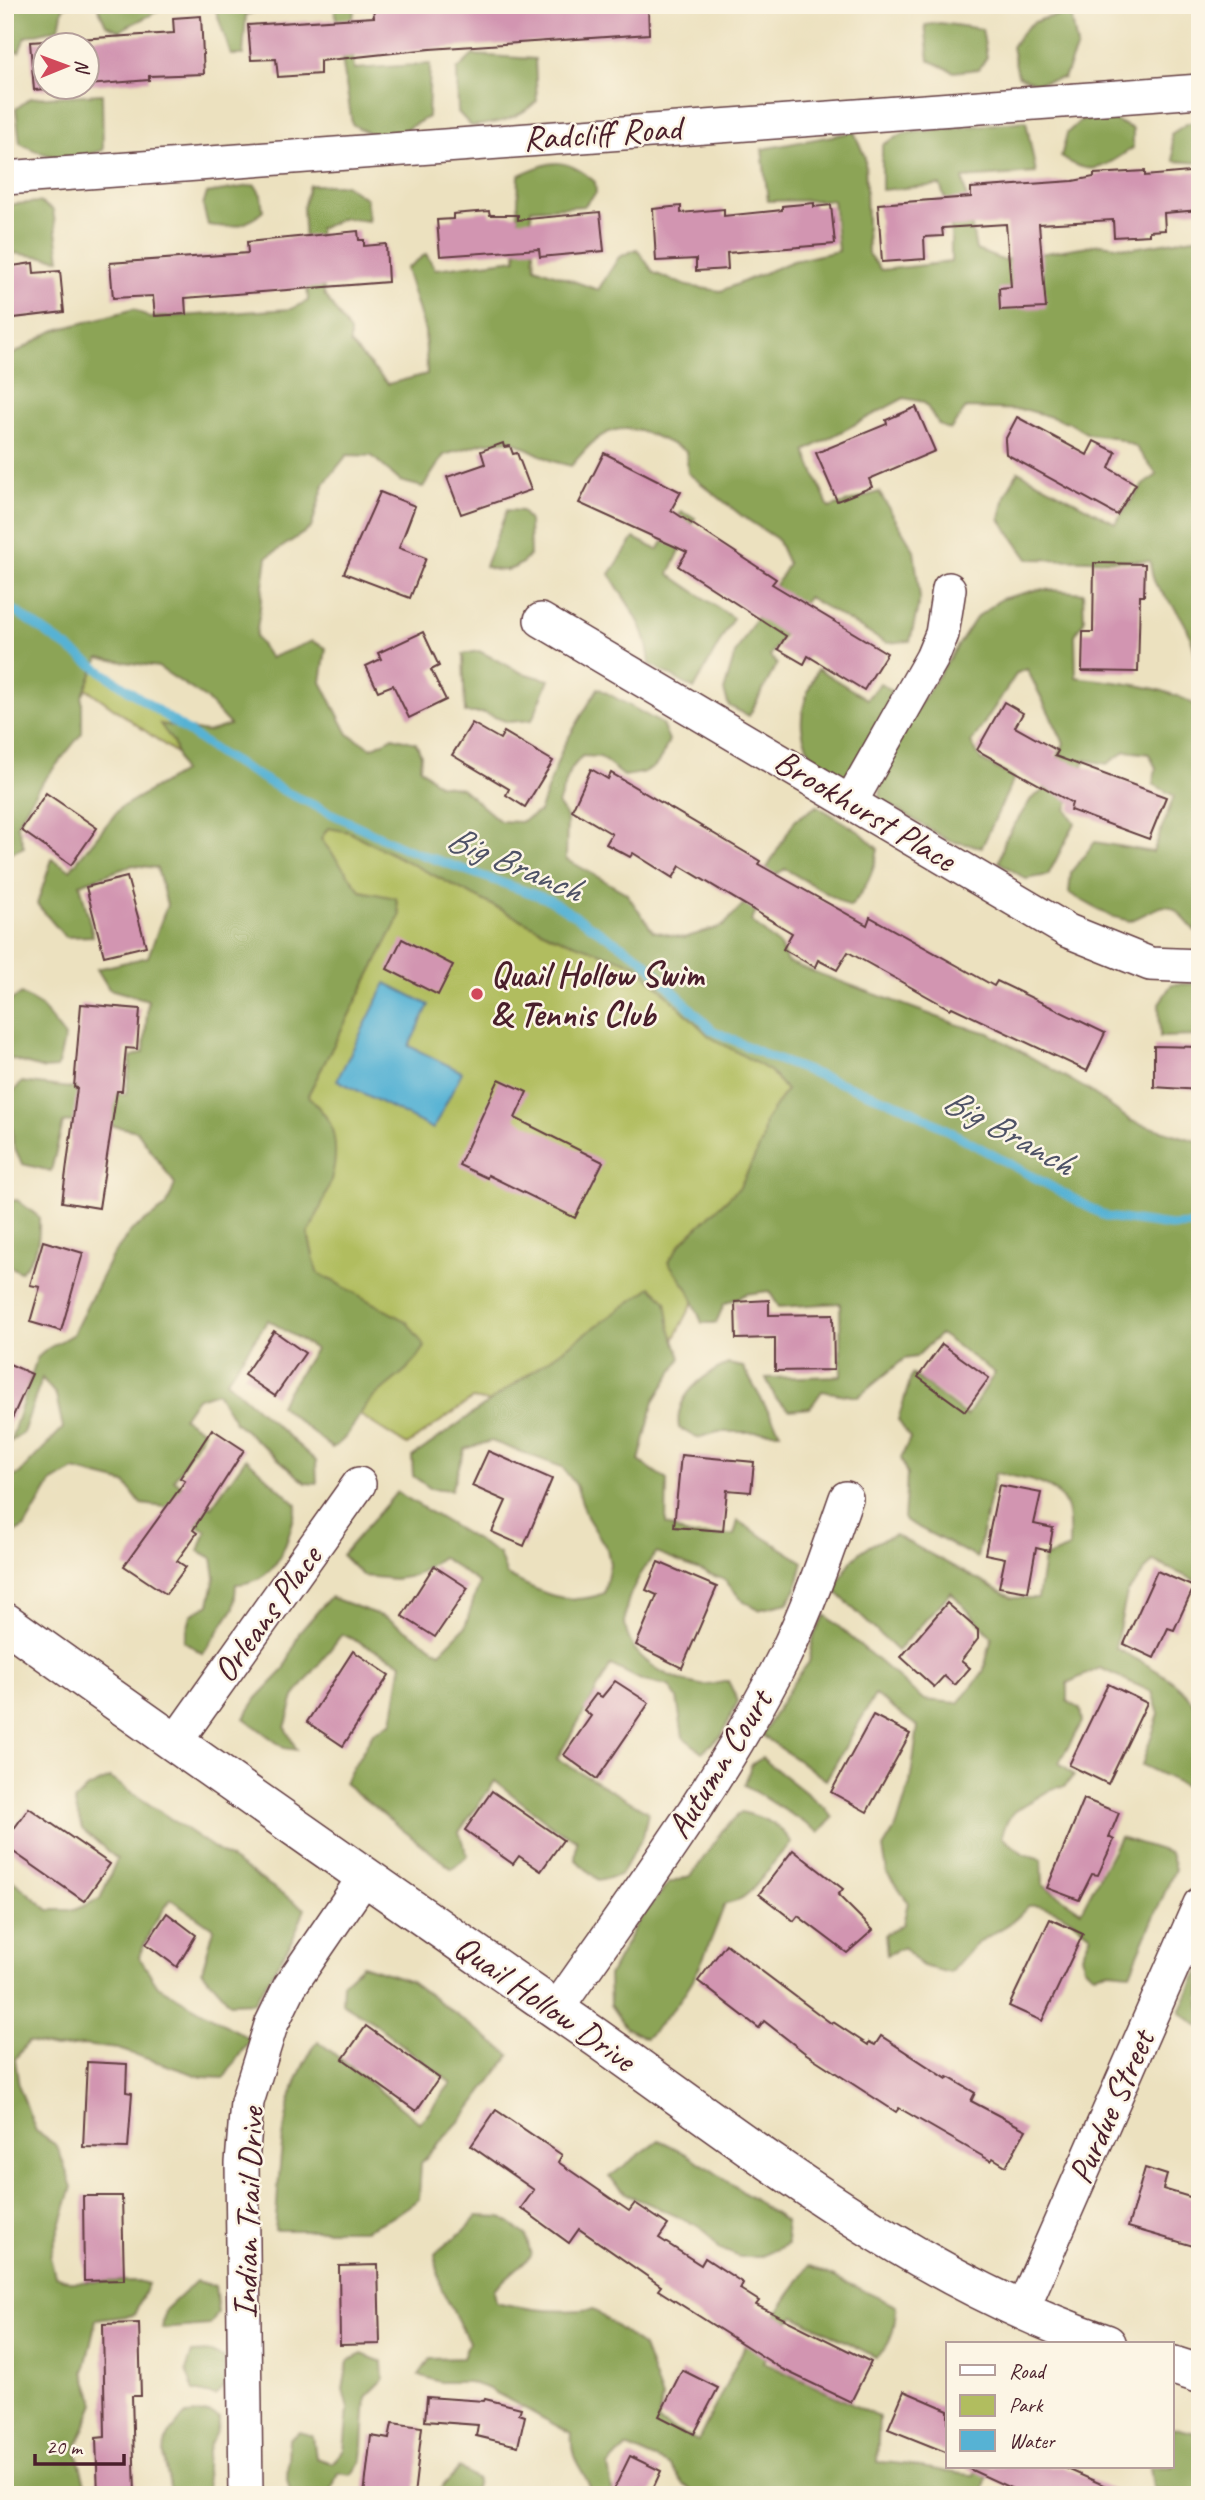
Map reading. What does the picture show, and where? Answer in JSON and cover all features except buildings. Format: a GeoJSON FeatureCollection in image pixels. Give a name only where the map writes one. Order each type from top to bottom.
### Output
{"type":"FeatureCollection","features":[{"type":"Feature","properties":{"kind":"street","name":"Radcliff Road"},"geometry":{"type":"LineString","coordinates":[[5,178],[1200,91]]}},
{"type":"Feature","properties":{"kind":"street"},"geometry":{"type":"LineString","coordinates":[[851,801],[932,658],[942,634],[950,589]]}},
{"type":"Feature","properties":{"kind":"street","name":"Brookhurst Place"},"geometry":{"type":"LineString","coordinates":[[541,620],[1068,931],[1150,964],[1200,966]]}},
{"type":"Feature","properties":{"kind":"street","name":"Orleans Place"},"geometry":{"type":"LineString","coordinates":[[174,1744],[359,1485]]}},
{"type":"Feature","properties":{"kind":"street","name":"Autumn Court"},"geometry":{"type":"LineString","coordinates":[[556,2010],[695,1805],[760,1702],[807,1607],[846,1498]]}},
{"type":"Feature","properties":{"kind":"street","name":"Quail Hollow Drive"},"geometry":{"type":"LineString","coordinates":[[5,1622],[364,1878],[857,2221],[1022,2309],[1102,2342]]}},
{"type":"Feature","properties":{"kind":"street","name":"Indian Trail Drive"},"geometry":{"type":"LineString","coordinates":[[247,2495],[242,2163],[247,2102],[271,2025],[290,1986],[364,1878]]}},
{"type":"Feature","properties":{"kind":"street","name":"Purdue Street"},"geometry":{"type":"LineString","coordinates":[[1022,2309],[1200,1904]]}},
{"type":"Feature","properties":{"kind":"street"},"geometry":{"type":"LineString","coordinates":[[1174,2366],[1200,2374]]}},
{"type":"Feature","properties":{"kind":"green space"},"geometry":{"type":"Polygon","coordinates":[[[5,5],[70,5],[63,8],[59,28],[32,32],[32,35],[25,37],[19,52],[5,48],[5,5]]]}},
{"type":"Feature","properties":{"kind":"green space"},"geometry":{"type":"Polygon","coordinates":[[[97,5],[166,5],[120,31],[106,25],[97,5]]]}},
{"type":"Feature","properties":{"kind":"green space"},"geometry":{"type":"Polygon","coordinates":[[[209,5],[270,5],[246,15],[243,55],[231,55],[216,11],[209,5]]]}},
{"type":"Feature","properties":{"kind":"green space"},"geometry":{"type":"Polygon","coordinates":[[[334,5],[356,5],[351,24],[354,69],[430,64],[428,117],[390,135],[373,134],[352,124],[334,5]]]}},
{"type":"Feature","properties":{"kind":"green space"},"geometry":{"type":"Polygon","coordinates":[[[1071,13],[1077,47],[1064,78],[1036,83],[1018,76],[1012,47],[1024,30],[1036,21],[1071,13]]]}},
{"type":"Feature","properties":{"kind":"green space"},"geometry":{"type":"Polygon","coordinates":[[[940,23],[982,29],[987,57],[979,69],[954,72],[929,60],[925,25],[940,23]]]}},
{"type":"Feature","properties":{"kind":"green space"},"geometry":{"type":"Polygon","coordinates":[[[473,55],[535,59],[537,101],[507,120],[471,126],[458,112],[457,70],[473,55]]]}},
{"type":"Feature","properties":{"kind":"green space"},"geometry":{"type":"Polygon","coordinates":[[[102,94],[103,150],[81,156],[60,157],[41,153],[20,143],[16,109],[30,98],[32,102],[102,102],[102,94]]]}},
{"type":"Feature","properties":{"kind":"green space"},"geometry":{"type":"Polygon","coordinates":[[[1112,119],[1133,129],[1133,148],[1106,165],[1091,169],[1072,164],[1061,157],[1067,133],[1081,120],[1112,119]]]}},
{"type":"Feature","properties":{"kind":"green space"},"geometry":{"type":"Polygon","coordinates":[[[1026,121],[1036,173],[963,178],[976,250],[1002,260],[1100,244],[1133,248],[1200,237],[1200,931],[1195,931],[1178,912],[1166,906],[1130,921],[1110,916],[1069,893],[1071,872],[1095,842],[1153,852],[1174,796],[1153,784],[1156,768],[1149,754],[1126,751],[1107,764],[1085,760],[1066,809],[1075,823],[1048,875],[1026,879],[999,862],[1005,840],[1031,799],[1044,790],[1064,743],[1027,669],[1017,673],[971,743],[981,760],[1014,778],[982,847],[949,841],[880,799],[883,761],[976,618],[1001,599],[1040,589],[1083,593],[1084,621],[1075,635],[1076,677],[1153,688],[1195,705],[1197,679],[1192,642],[1182,618],[1155,582],[1150,561],[1028,559],[1000,519],[1005,496],[1018,471],[1115,523],[1143,485],[1157,475],[1135,446],[1112,437],[1088,434],[1068,422],[1027,410],[966,408],[950,430],[939,425],[924,402],[904,398],[805,451],[829,508],[879,492],[914,550],[920,598],[910,641],[886,643],[808,597],[770,656],[777,664],[749,716],[729,706],[724,691],[735,654],[788,564],[777,539],[742,516],[688,473],[686,451],[656,436],[635,430],[624,429],[603,435],[571,466],[552,461],[511,440],[483,443],[444,455],[423,487],[400,481],[372,456],[347,455],[324,484],[311,528],[267,557],[256,637],[270,658],[312,641],[326,648],[321,682],[348,734],[372,748],[393,737],[416,743],[421,755],[420,768],[438,784],[461,788],[500,821],[520,822],[539,812],[563,747],[598,688],[662,724],[669,740],[662,757],[654,767],[624,776],[600,757],[582,756],[571,769],[558,804],[567,817],[566,859],[626,893],[653,931],[684,938],[723,926],[750,897],[795,820],[817,806],[861,833],[878,849],[868,880],[850,907],[785,869],[777,874],[751,921],[780,946],[787,962],[959,1025],[989,1033],[1090,1091],[1131,1121],[1200,1142],[1200,1583],[1153,1561],[1127,1593],[1115,1648],[1164,1675],[1186,1694],[1194,1705],[1202,1733],[1200,1793],[1142,1765],[1159,1714],[1152,1692],[1100,1668],[1067,1683],[1067,1701],[1080,1709],[1082,1722],[1059,1763],[1074,1775],[1064,1787],[1050,1790],[1014,1812],[1002,1837],[1024,1854],[1042,1859],[1043,1885],[1081,1911],[1120,1837],[1170,1853],[1175,1869],[1130,1973],[1109,1971],[1094,1974],[1084,1967],[1082,1955],[1091,1935],[1062,1914],[1037,1906],[1028,1906],[1011,1922],[977,1944],[950,1973],[922,1966],[904,1947],[887,1955],[885,1934],[903,1924],[908,1902],[887,1873],[883,1848],[897,1825],[910,1783],[918,1727],[875,1695],[826,1780],[762,1735],[809,1662],[814,1635],[825,1615],[924,1700],[958,1703],[983,1673],[992,1637],[951,1592],[897,1651],[835,1591],[851,1561],[873,1544],[895,1535],[1012,1598],[1038,1598],[1044,1558],[1069,1548],[1069,1518],[1065,1503],[1049,1488],[1028,1479],[995,1473],[977,1558],[904,1520],[907,1475],[901,1458],[910,1438],[898,1420],[912,1374],[967,1416],[995,1373],[940,1334],[916,1357],[904,1359],[858,1397],[822,1391],[810,1408],[790,1410],[776,1399],[766,1378],[841,1376],[840,1303],[779,1307],[769,1291],[746,1294],[724,1304],[716,1323],[702,1323],[689,1291],[668,1262],[683,1241],[740,1187],[762,1142],[765,1121],[786,1090],[770,1071],[710,1037],[636,965],[553,936],[349,832],[328,828],[321,839],[361,891],[396,898],[400,916],[308,1095],[331,1126],[335,1154],[330,1182],[308,1234],[317,1272],[407,1322],[425,1347],[406,1370],[370,1401],[349,1433],[332,1448],[279,1405],[315,1349],[268,1320],[226,1381],[316,1461],[317,1484],[306,1483],[235,1422],[217,1392],[196,1399],[183,1418],[204,1431],[174,1480],[211,1507],[246,1458],[297,1505],[280,1557],[263,1576],[251,1582],[236,1584],[234,1608],[203,1654],[184,1641],[191,1615],[209,1604],[215,1577],[212,1558],[199,1551],[206,1531],[165,1507],[141,1504],[125,1483],[74,1470],[51,1483],[25,1527],[5,1538],[5,1483],[20,1473],[63,1428],[56,1395],[42,1378],[23,1433],[10,1442],[37,1358],[73,1334],[112,1256],[132,1230],[166,1207],[175,1184],[137,1131],[83,1119],[63,1123],[51,1171],[22,1164],[13,1144],[10,1095],[22,1082],[126,1095],[131,1057],[144,1052],[148,1000],[109,989],[97,969],[148,957],[167,905],[157,868],[133,865],[80,884],[93,936],[65,937],[37,904],[52,859],[70,870],[120,808],[182,772],[173,742],[160,724],[207,732],[230,725],[205,698],[158,667],[99,658],[82,697],[82,733],[38,788],[17,824],[24,847],[5,856],[5,359],[53,331],[134,309],[149,318],[291,309],[308,301],[303,208],[309,185],[345,185],[366,198],[369,221],[344,218],[319,229],[324,294],[350,332],[350,344],[388,384],[427,374],[425,331],[406,269],[426,254],[435,269],[516,259],[519,175],[550,164],[567,164],[576,168],[595,182],[596,193],[584,206],[531,209],[535,267],[598,290],[619,257],[637,249],[654,273],[687,286],[721,291],[793,261],[838,251],[833,200],[768,201],[762,149],[854,132],[865,157],[868,254],[881,270],[951,262],[951,216],[940,185],[882,190],[882,145],[904,133],[1026,121]]]}},
{"type":"Feature","properties":{"kind":"green space"},"geometry":{"type":"Polygon","coordinates":[[[1200,122],[1200,163],[1174,161],[1171,134],[1188,123],[1200,122]]]}},
{"type":"Feature","properties":{"kind":"green space"},"geometry":{"type":"Polygon","coordinates":[[[255,185],[261,195],[263,211],[238,226],[208,225],[203,206],[207,193],[255,185]]]}},
{"type":"Feature","properties":{"kind":"green space"},"geometry":{"type":"Polygon","coordinates":[[[39,202],[53,210],[60,259],[12,253],[5,255],[5,205],[39,202]]]}},
{"type":"Feature","properties":{"kind":"green space"},"geometry":{"type":"Polygon","coordinates":[[[507,510],[522,511],[529,521],[530,555],[510,569],[492,569],[485,566],[507,510]]]}},
{"type":"Feature","properties":{"kind":"green space"},"geometry":{"type":"Polygon","coordinates":[[[681,512],[695,518],[669,574],[733,618],[694,689],[650,664],[641,626],[610,574],[634,538],[658,550],[681,512]]]}},
{"type":"Feature","properties":{"kind":"green space","name":"Quail Hollow Swim & Tennis Club"},"geometry":{"type":"Polygon","coordinates":[[[5,572],[50,636],[220,754],[550,901],[905,1107],[741,1209],[631,1424],[472,1399],[407,1445],[344,1405],[355,1327],[223,1220],[313,852],[83,686],[5,572]]]}},
{"type":"Feature","properties":{"kind":"green space"},"geometry":{"type":"Polygon","coordinates":[[[479,651],[522,673],[549,680],[532,720],[508,722],[484,713],[465,713],[463,654],[479,651]]]}},
{"type":"Feature","properties":{"kind":"green space"},"geometry":{"type":"Polygon","coordinates":[[[818,669],[867,699],[880,683],[897,695],[850,780],[837,784],[813,757],[802,731],[804,703],[818,669]]]}},
{"type":"Feature","properties":{"kind":"green space"},"geometry":{"type":"Polygon","coordinates":[[[1172,984],[1200,984],[1200,1036],[1160,1037],[1159,1003],[1172,984]]]}},
{"type":"Feature","properties":{"kind":"green space"},"geometry":{"type":"Polygon","coordinates":[[[21,994],[41,1006],[65,1037],[57,1068],[44,1069],[5,1057],[5,1004],[21,994]]]}},
{"type":"Feature","properties":{"kind":"green space"},"geometry":{"type":"Polygon","coordinates":[[[17,1200],[39,1217],[36,1247],[20,1272],[5,1263],[5,1202],[17,1200]]]}},
{"type":"Feature","properties":{"kind":"green space"},"geometry":{"type":"Polygon","coordinates":[[[651,1287],[666,1301],[670,1328],[681,1358],[654,1401],[639,1461],[667,1480],[666,1524],[689,1536],[734,1535],[738,1521],[803,1562],[796,1589],[787,1603],[758,1610],[740,1598],[725,1580],[656,1553],[630,1595],[625,1625],[629,1639],[636,1651],[647,1661],[673,1677],[701,1685],[728,1681],[738,1701],[722,1735],[702,1752],[683,1737],[677,1698],[669,1686],[643,1681],[611,1665],[557,1759],[648,1812],[643,1837],[620,1875],[599,1881],[575,1859],[577,1840],[556,1829],[495,1781],[459,1832],[468,1856],[452,1869],[344,1783],[373,1733],[392,1722],[402,1663],[342,1634],[294,1697],[285,1728],[297,1750],[284,1748],[244,1718],[257,1698],[284,1670],[299,1633],[330,1597],[387,1618],[440,1652],[465,1627],[479,1583],[442,1557],[414,1576],[395,1579],[363,1576],[342,1555],[397,1492],[499,1554],[507,1575],[531,1587],[566,1598],[579,1599],[604,1593],[610,1564],[607,1549],[587,1517],[576,1485],[562,1467],[491,1441],[465,1449],[451,1490],[430,1488],[413,1476],[412,1457],[651,1287]]]}},
{"type":"Feature","properties":{"kind":"green space"},"geometry":{"type":"Polygon","coordinates":[[[728,1364],[743,1367],[780,1432],[718,1432],[697,1438],[679,1428],[681,1406],[685,1397],[709,1374],[728,1364]]]}},
{"type":"Feature","properties":{"kind":"green space"},"geometry":{"type":"Polygon","coordinates":[[[762,1758],[825,1808],[833,1818],[819,1832],[745,1785],[751,1765],[762,1758]]]}},
{"type":"Feature","properties":{"kind":"green space"},"geometry":{"type":"Polygon","coordinates":[[[110,1778],[305,1909],[292,1941],[254,2002],[230,2003],[202,1971],[214,1929],[171,1899],[152,1927],[139,1957],[158,1986],[250,2039],[224,2078],[202,2077],[118,2049],[83,2045],[55,2048],[28,2042],[15,2059],[19,2087],[36,2131],[57,2146],[72,2187],[50,2257],[55,2276],[73,2282],[138,2281],[148,2284],[134,2315],[96,2320],[84,2372],[95,2403],[76,2449],[88,2495],[5,2495],[5,1874],[49,1910],[74,1910],[100,1899],[117,1859],[82,1829],[74,1801],[86,1789],[110,1778]]]}},
{"type":"Feature","properties":{"kind":"green space"},"geometry":{"type":"Polygon","coordinates":[[[741,1812],[770,1822],[792,1843],[745,1896],[725,1904],[686,1992],[646,2038],[626,2028],[610,2005],[609,1976],[637,1923],[668,1884],[692,1875],[722,1831],[741,1812]]]}},
{"type":"Feature","properties":{"kind":"green space"},"geometry":{"type":"Polygon","coordinates":[[[362,1965],[411,1981],[510,2055],[466,2114],[421,2163],[419,2199],[393,2217],[365,2230],[275,2230],[288,2108],[295,2084],[318,2041],[420,2123],[451,2083],[374,2023],[342,2003],[343,1983],[362,1965]]]}},
{"type":"Feature","properties":{"kind":"green space"},"geometry":{"type":"Polygon","coordinates":[[[1200,1968],[1200,2027],[1180,2012],[1200,1968]]]}},
{"type":"Feature","properties":{"kind":"green space"},"geometry":{"type":"Polygon","coordinates":[[[659,2140],[708,2168],[785,2221],[788,2244],[760,2257],[740,2257],[720,2249],[701,2227],[627,2194],[609,2177],[659,2140]]]}},
{"type":"Feature","properties":{"kind":"green space"},"geometry":{"type":"Polygon","coordinates":[[[477,2216],[501,2217],[526,2235],[531,2256],[494,2289],[496,2302],[544,2310],[593,2309],[643,2347],[662,2398],[658,2422],[698,2441],[750,2336],[775,2316],[809,2265],[896,2306],[890,2341],[876,2357],[795,2316],[776,2333],[763,2362],[879,2417],[877,2462],[974,2475],[977,2468],[990,2468],[982,2495],[699,2495],[683,2484],[670,2465],[626,2447],[608,2466],[613,2495],[592,2495],[573,2453],[572,2434],[489,2389],[469,2382],[440,2382],[419,2375],[430,2359],[463,2358],[469,2342],[441,2288],[435,2254],[477,2216]]]}},
{"type":"Feature","properties":{"kind":"green space"},"geometry":{"type":"Polygon","coordinates":[[[196,2281],[215,2286],[218,2313],[210,2325],[162,2329],[165,2310],[196,2281]]]}},
{"type":"Feature","properties":{"kind":"green space"},"geometry":{"type":"Polygon","coordinates":[[[211,2352],[224,2358],[225,2386],[215,2396],[194,2391],[186,2371],[192,2353],[211,2352]]]}},
{"type":"Feature","properties":{"kind":"green space"},"geometry":{"type":"Polygon","coordinates":[[[362,2354],[382,2362],[383,2380],[366,2397],[362,2461],[351,2475],[338,2473],[331,2492],[291,2495],[287,2480],[289,2439],[299,2432],[313,2436],[316,2458],[332,2463],[344,2450],[348,2409],[343,2390],[348,2361],[362,2354]]]}},
{"type":"Feature","properties":{"kind":"green space"},"geometry":{"type":"Polygon","coordinates":[[[209,2413],[219,2417],[206,2463],[211,2495],[171,2491],[164,2458],[166,2442],[186,2415],[209,2413]]]}},
{"type":"Feature","properties":{"kind":"green space"},"geometry":{"type":"Polygon","coordinates":[[[1174,2428],[1200,2434],[1200,2495],[1153,2488],[1150,2468],[1174,2468],[1174,2428]]]}},
{"type":"Feature","properties":{"kind":"green space"},"geometry":{"type":"Polygon","coordinates":[[[459,2468],[477,2480],[473,2495],[435,2495],[459,2468]]]}},
{"type":"Feature","properties":{"kind":"water"},"geometry":{"type":"Polygon","coordinates":[[[386,983],[429,1005],[409,1046],[462,1072],[433,1129],[337,1080],[386,983]]]}},
{"type":"Feature","properties":{"kind":"waterway","name":"Big Branch"},"geometry":{"type":"LineString","coordinates":[[5,604],[220,754],[286,792],[406,849],[550,900],[641,958],[712,1030],[770,1057],[905,1107],[1107,1217],[1170,1226],[1200,1225]]}},
{"type":"Feature","properties":{"kind":"place","name":"Quail Hollow Swim & Tennis Club"},"geometry":{"type":"Point","coordinates":[477,994]}}]}
